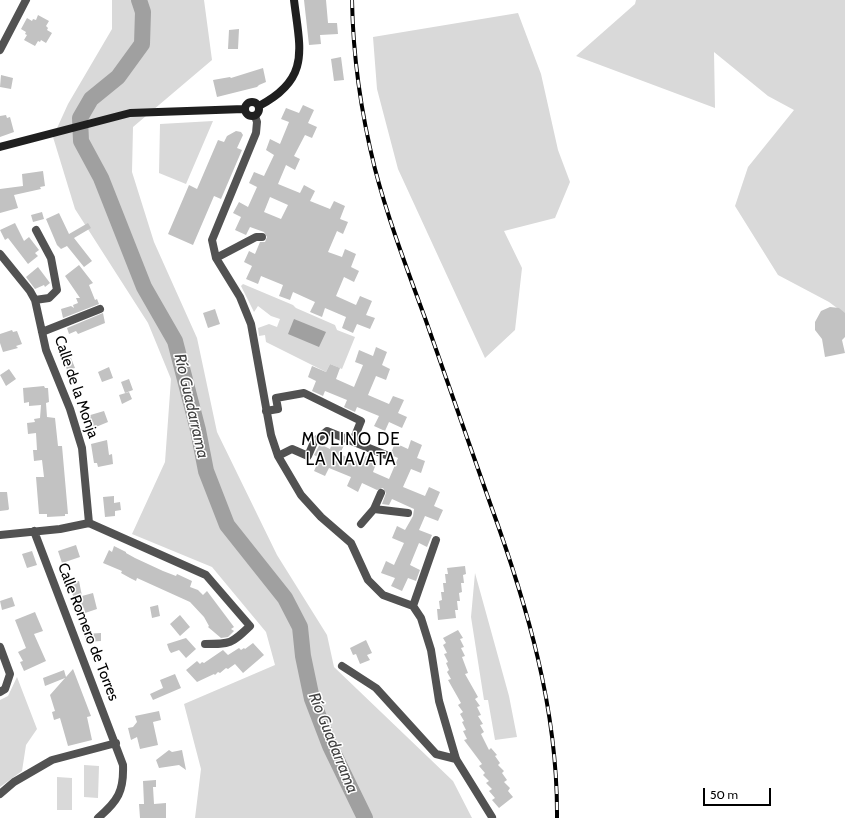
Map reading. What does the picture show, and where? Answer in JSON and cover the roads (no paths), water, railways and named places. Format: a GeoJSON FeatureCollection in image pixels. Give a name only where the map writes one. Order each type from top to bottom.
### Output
{"type":"FeatureCollection","features":[{"type":"Feature","properties":{"kind":"main road"},"geometry":{"type":"LineString","coordinates":[[259,106],[273,99],[283,91],[297,67],[300,50],[294,0]]}},
{"type":"Feature","properties":{"kind":"main road"},"geometry":{"type":"LineString","coordinates":[[244,109],[247,103],[251,101],[256,102],[259,106]]}},
{"type":"Feature","properties":{"kind":"main road"},"geometry":{"type":"LineString","coordinates":[[244,109],[248,115],[255,116],[258,113],[259,106]]}},
{"type":"Feature","properties":{"kind":"main road"},"geometry":{"type":"LineString","coordinates":[[0,147],[130,113],[244,109]]}},
{"type":"Feature","properties":{"kind":"street"},"geometry":{"type":"LineString","coordinates":[[0,50],[26,0]]}},
{"type":"Feature","properties":{"kind":"street"},"geometry":{"type":"LineString","coordinates":[[255,116],[257,122],[256,133],[212,240],[216,258],[240,297],[251,324],[266,411],[271,435],[278,456],[301,495],[321,517],[351,543],[371,584],[383,595],[413,606],[421,618],[431,650],[439,701],[456,758],[492,817]]}},
{"type":"Feature","properties":{"kind":"street"},"geometry":{"type":"LineString","coordinates":[[35,300],[48,298],[57,290],[51,258],[36,230]]}},
{"type":"Feature","properties":{"kind":"street"},"geometry":{"type":"LineString","coordinates":[[216,258],[256,237],[262,237]]}},
{"type":"Feature","properties":{"kind":"street","name":"Calle de la Monja"},"geometry":{"type":"LineString","coordinates":[[0,254],[30,291],[35,300],[46,350],[70,409],[82,448],[89,523]]}},
{"type":"Feature","properties":{"kind":"street","name":"Calle de la Monja"},"geometry":{"type":"LineString","coordinates":[[42,332],[100,309]]}},
{"type":"Feature","properties":{"kind":"street"},"geometry":{"type":"LineString","coordinates":[[266,411],[278,409],[276,398],[304,394],[361,422],[353,441]]}},
{"type":"Feature","properties":{"kind":"street"},"geometry":{"type":"LineString","coordinates":[[278,456],[292,449],[308,456],[314,442],[327,431],[386,455]]}},
{"type":"Feature","properties":{"kind":"street"},"geometry":{"type":"LineString","coordinates":[[361,524],[374,510],[380,493]]}},
{"type":"Feature","properties":{"kind":"street"},"geometry":{"type":"LineString","coordinates":[[374,510],[408,513]]}},
{"type":"Feature","properties":{"kind":"street"},"geometry":{"type":"LineString","coordinates":[[0,535],[89,523],[206,575],[250,626],[234,642],[205,644]]}},
{"type":"Feature","properties":{"kind":"street","name":"Calle Romero de Torres"},"geometry":{"type":"LineString","coordinates":[[34,531],[116,743],[123,765],[124,783],[116,802],[98,818]]}},
{"type":"Feature","properties":{"kind":"street"},"geometry":{"type":"LineString","coordinates":[[413,606],[436,540]]}},
{"type":"Feature","properties":{"kind":"street"},"geometry":{"type":"LineString","coordinates":[[0,647],[10,674],[5,689],[0,692]]}},
{"type":"Feature","properties":{"kind":"street"},"geometry":{"type":"LineString","coordinates":[[342,666],[376,688],[436,754],[456,758]]}},
{"type":"Feature","properties":{"kind":"street"},"geometry":{"type":"LineString","coordinates":[[0,794],[14,782],[52,760],[116,743]]}},
{"type":"Feature","properties":{"kind":"waterway","name":"Río Guadarrama"},"geometry":{"type":"LineString","coordinates":[[139,0],[143,12],[142,44],[118,77],[91,99],[80,118],[81,141],[101,178],[144,287],[175,341],[198,430],[206,471],[227,525],[285,598],[300,627],[303,656],[312,699],[330,746],[365,818]]}},
{"type":"Feature","properties":{"kind":"railway"},"geometry":{"type":"LineString","coordinates":[[352,0],[354,43],[362,106],[380,188],[398,244],[504,541],[528,619],[538,658],[552,737],[556,777],[557,818]]}},
{"type":"Feature","properties":{"kind":"district","name":"MOLINO DE LA NAVATA"},"geometry":{"type":"Point","coordinates":[351,450]}}]}
